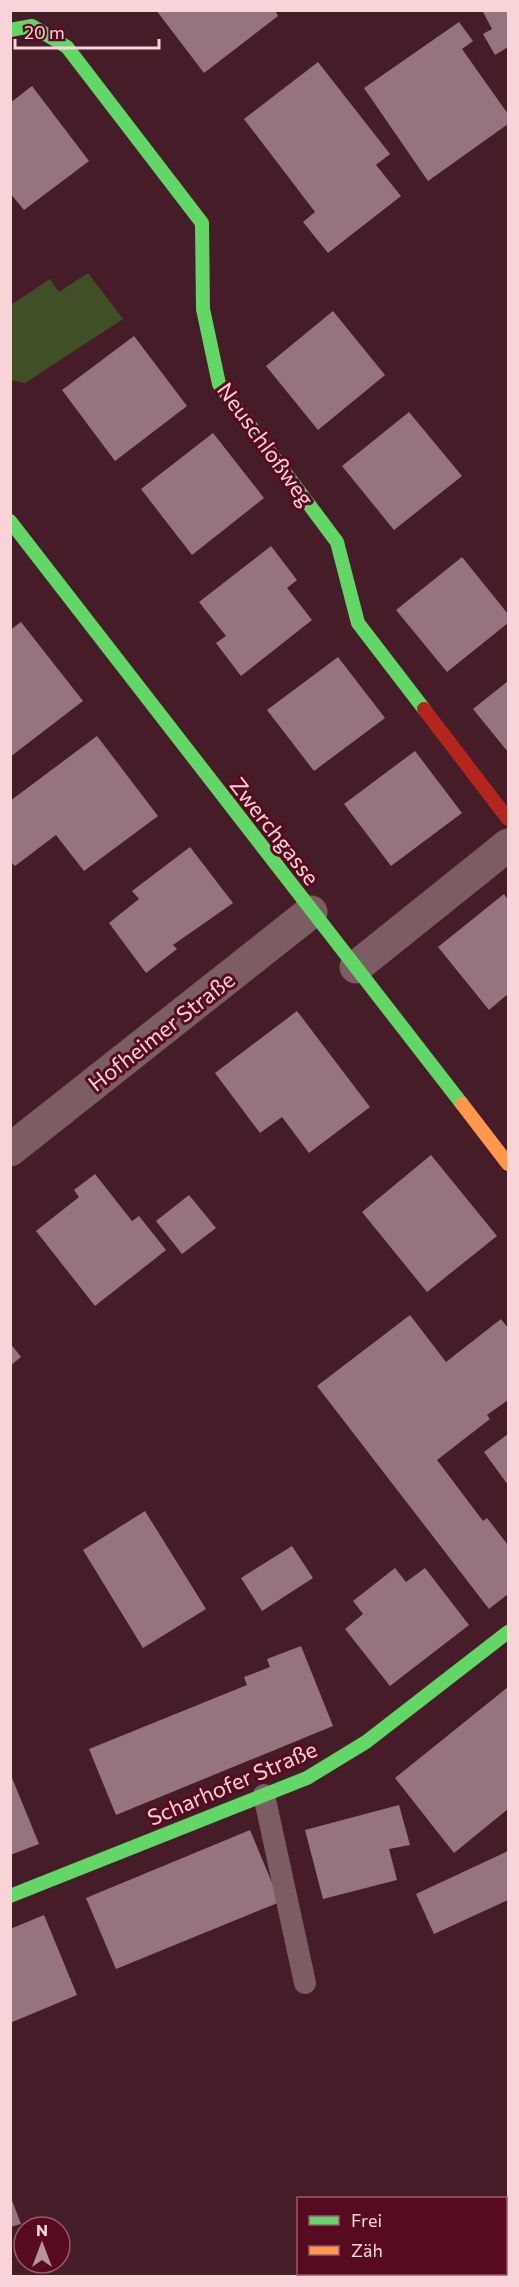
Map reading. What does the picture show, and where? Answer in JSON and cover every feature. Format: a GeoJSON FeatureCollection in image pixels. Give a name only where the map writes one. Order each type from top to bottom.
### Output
{"type":"FeatureCollection","features":[{"type":"Feature","properties":{"kind":"street","name":"Neuschloßweg"},"geometry":{"type":"LineString","coordinates":[[10,30],[32,26],[67,47],[202,222],[202,309],[219,384],[337,542],[358,622],[508,819]]}},
{"type":"Feature","properties":{"kind":"street","name":"Zwerchgasse"},"geometry":{"type":"LineString","coordinates":[[10,521],[508,1164]]}},
{"type":"Feature","properties":{"kind":"street"},"geometry":{"type":"LineString","coordinates":[[356,967],[508,845]]}},
{"type":"Feature","properties":{"kind":"street","name":"Hofheimer Straße"},"geometry":{"type":"LineString","coordinates":[[10,1150],[311,912]]}},
{"type":"Feature","properties":{"kind":"street","name":"Scharhofer Straße"},"geometry":{"type":"LineString","coordinates":[[10,1896],[307,1778],[366,1742],[508,1632]]}},
{"type":"Feature","properties":{"kind":"lane"},"geometry":{"type":"LineString","coordinates":[[264,1795],[305,1983]]}},
{"type":"Feature","properties":{"kind":"green space"},"geometry":{"type":"Polygon","coordinates":[[[88,273],[123,319],[25,383],[11,380],[11,305],[50,279],[59,292],[88,273]]]}},
{"type":"Feature","properties":{"kind":"building"},"geometry":{"type":"Polygon","coordinates":[[[156,10],[275,10],[278,16],[204,73],[156,10]]]}},
{"type":"Feature","properties":{"kind":"building"},"geometry":{"type":"Polygon","coordinates":[[[482,10],[508,10],[508,47],[495,55],[483,34],[492,29],[482,10]]]}},
{"type":"Feature","properties":{"kind":"building"},"geometry":{"type":"Polygon","coordinates":[[[459,22],[473,41],[462,49],[508,114],[508,124],[428,181],[364,88],[459,22]]]}},
{"type":"Feature","properties":{"kind":"building"},"geometry":{"type":"Polygon","coordinates":[[[318,62],[390,154],[376,165],[401,196],[328,253],[303,222],[315,212],[244,119],[318,62]]]}},
{"type":"Feature","properties":{"kind":"building"},"geometry":{"type":"Polygon","coordinates":[[[32,86],[89,161],[24,210],[10,193],[10,103],[32,86]]]}},
{"type":"Feature","properties":{"kind":"building"},"geometry":{"type":"Polygon","coordinates":[[[333,311],[385,375],[318,430],[266,366],[333,311]]]}},
{"type":"Feature","properties":{"kind":"building"},"geometry":{"type":"Polygon","coordinates":[[[134,336],[187,406],[115,461],[62,390],[134,336]]]}},
{"type":"Feature","properties":{"kind":"building"},"geometry":{"type":"Polygon","coordinates":[[[409,412],[462,476],[394,530],[342,466],[409,412]]]}},
{"type":"Feature","properties":{"kind":"building"},"geometry":{"type":"Polygon","coordinates":[[[213,433],[264,498],[192,555],[141,489],[213,433]]]}},
{"type":"Feature","properties":{"kind":"building"},"geometry":{"type":"Polygon","coordinates":[[[271,546],[297,580],[287,588],[312,620],[241,676],[216,643],[226,636],[199,602],[271,546]]]}},
{"type":"Feature","properties":{"kind":"building"},"geometry":{"type":"Polygon","coordinates":[[[462,557],[508,614],[508,623],[447,672],[396,610],[462,557]]]}},
{"type":"Feature","properties":{"kind":"building"},"geometry":{"type":"Polygon","coordinates":[[[21,622],[83,701],[10,757],[10,630],[21,622]]]}},
{"type":"Feature","properties":{"kind":"building"},"geometry":{"type":"Polygon","coordinates":[[[338,657],[385,718],[314,771],[267,710],[338,657]]]}},
{"type":"Feature","properties":{"kind":"building"},"geometry":{"type":"Polygon","coordinates":[[[508,681],[508,752],[473,709],[508,681]]]}},
{"type":"Feature","properties":{"kind":"building"},"geometry":{"type":"Polygon","coordinates":[[[97,736],[158,816],[84,871],[56,835],[15,866],[10,861],[10,801],[97,736]]]}},
{"type":"Feature","properties":{"kind":"building"},"geometry":{"type":"Polygon","coordinates":[[[415,751],[462,813],[391,866],[344,804],[415,751]]]}},
{"type":"Feature","properties":{"kind":"building"},"geometry":{"type":"Polygon","coordinates":[[[190,847],[233,903],[173,945],[177,949],[146,973],[109,923],[139,899],[132,891],[190,847]]]}},
{"type":"Feature","properties":{"kind":"building"},"geometry":{"type":"Polygon","coordinates":[[[504,894],[508,900],[508,994],[489,1010],[438,947],[504,894]]]}},
{"type":"Feature","properties":{"kind":"building"},"geometry":{"type":"Polygon","coordinates":[[[297,1011],[370,1107],[309,1153],[282,1117],[260,1133],[215,1073],[297,1011]]]}},
{"type":"Feature","properties":{"kind":"building"},"geometry":{"type":"Polygon","coordinates":[[[431,1155],[497,1236],[427,1292],[362,1212],[431,1155]]]}},
{"type":"Feature","properties":{"kind":"building"},"geometry":{"type":"Polygon","coordinates":[[[95,1174],[132,1221],[139,1216],[166,1250],[95,1306],[36,1231],[79,1197],[74,1190],[95,1174]]]}},
{"type":"Feature","properties":{"kind":"building"},"geometry":{"type":"Polygon","coordinates":[[[189,1195],[216,1228],[182,1254],[156,1221],[189,1195]]]}},
{"type":"Feature","properties":{"kind":"building"},"geometry":{"type":"Polygon","coordinates":[[[410,1315],[446,1362],[501,1319],[508,1328],[508,1400],[487,1415],[490,1419],[437,1460],[483,1521],[487,1518],[508,1545],[508,1594],[489,1609],[317,1386],[410,1315]]]}},
{"type":"Feature","properties":{"kind":"building"},"geometry":{"type":"Polygon","coordinates":[[[10,1343],[21,1357],[10,1366],[10,1343]]]}},
{"type":"Feature","properties":{"kind":"building"},"geometry":{"type":"Polygon","coordinates":[[[508,1434],[508,1485],[484,1452],[508,1434]]]}},
{"type":"Feature","properties":{"kind":"building"},"geometry":{"type":"Polygon","coordinates":[[[145,1511],[206,1609],[143,1648],[83,1550],[145,1511]]]}},
{"type":"Feature","properties":{"kind":"building"},"geometry":{"type":"Polygon","coordinates":[[[292,1546],[313,1578],[262,1611],[241,1578],[292,1546]]]}},
{"type":"Feature","properties":{"kind":"building"},"geometry":{"type":"Polygon","coordinates":[[[395,1568],[406,1582],[425,1568],[469,1625],[390,1686],[345,1629],[363,1614],[353,1601],[395,1568]]]}},
{"type":"Feature","properties":{"kind":"building"},"geometry":{"type":"Polygon","coordinates":[[[301,1646],[333,1726],[116,1815],[89,1749],[247,1685],[244,1677],[270,1667],[267,1659],[301,1646]]]}},
{"type":"Feature","properties":{"kind":"building"},"geometry":{"type":"Polygon","coordinates":[[[508,1687],[508,1809],[454,1853],[395,1778],[508,1687]]]}},
{"type":"Feature","properties":{"kind":"building"},"geometry":{"type":"Polygon","coordinates":[[[10,1773],[39,1844],[10,1855],[10,1773]]]}},
{"type":"Feature","properties":{"kind":"building"},"geometry":{"type":"Polygon","coordinates":[[[399,1805],[410,1845],[389,1849],[397,1880],[323,1899],[305,1830],[399,1805]]]}},
{"type":"Feature","properties":{"kind":"building"},"geometry":{"type":"Polygon","coordinates":[[[250,1830],[280,1902],[116,1969],[86,1898],[250,1830]]]}},
{"type":"Feature","properties":{"kind":"building"},"geometry":{"type":"Polygon","coordinates":[[[508,1851],[508,1900],[434,1934],[416,1894],[508,1851]]]}},
{"type":"Feature","properties":{"kind":"building"},"geometry":{"type":"Polygon","coordinates":[[[44,1915],[77,1995],[10,2023],[10,1929],[44,1915]]]}},
{"type":"Feature","properties":{"kind":"building"},"geometry":{"type":"Polygon","coordinates":[[[10,2195],[18,2215],[12,2215],[12,2226],[10,2227],[10,2195]]]}},
{"type":"Feature","properties":{"kind":"building"},"geometry":{"type":"Polygon","coordinates":[[[342,2275],[494,2276],[342,2276],[342,2275]]]}},
{"type":"Feature","properties":{"kind":"traffic: fast"},"geometry":{"type":"LineString","coordinates":[[10,30],[32,26],[67,47],[202,223],[203,309],[219,384],[337,542],[358,623],[424,709]]}},
{"type":"Feature","properties":{"kind":"traffic: fast"},"geometry":{"type":"LineString","coordinates":[[10,521],[462,1104]]}},
{"type":"Feature","properties":{"kind":"traffic: fast"},"geometry":{"type":"LineString","coordinates":[[10,1896],[307,1778],[366,1742],[508,1632]]}},
{"type":"Feature","properties":{"kind":"traffic: slow"},"geometry":{"type":"LineString","coordinates":[[462,1104],[508,1164]]}},
{"type":"Feature","properties":{"kind":"traffic: jam"},"geometry":{"type":"LineString","coordinates":[[424,709],[508,819]]}}]}
